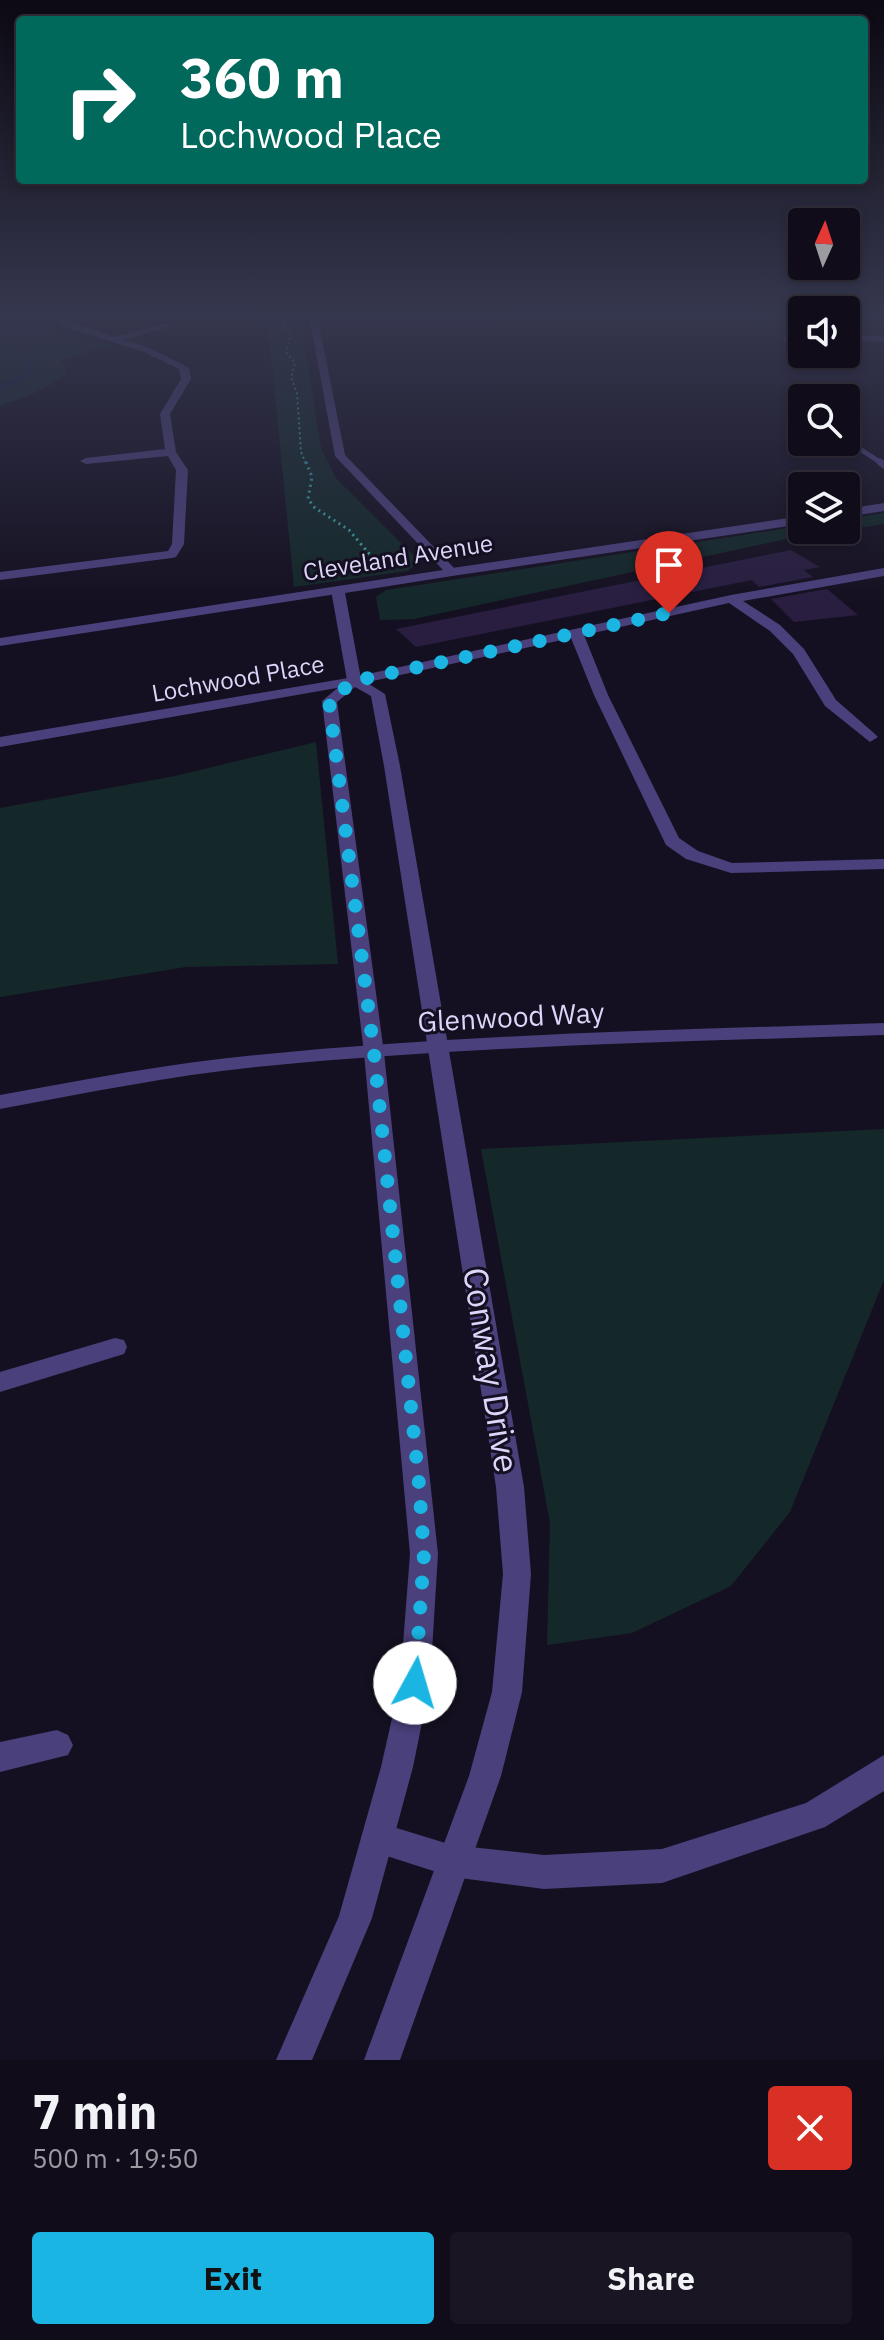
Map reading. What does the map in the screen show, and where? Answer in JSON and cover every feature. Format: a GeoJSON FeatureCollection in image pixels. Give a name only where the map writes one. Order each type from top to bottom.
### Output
{"type":"FeatureCollection","features":[{"type":"Feature","properties":{"kind":"street"},"geometry":{"type":"LineString","coordinates":[[0,576],[172,554],[178,544],[182,470],[171,452],[167,411]]}},
{"type":"Feature","properties":{"kind":"street"},"geometry":{"type":"LineString","coordinates":[[331,411],[340,456],[452,572]]}},
{"type":"Feature","properties":{"kind":"street"},"geometry":{"type":"LineString","coordinates":[[86,461],[171,452]]}},
{"type":"Feature","properties":{"kind":"street"},"geometry":{"type":"LineString","coordinates":[[860,511],[884,507]]}},
{"type":"Feature","properties":{"kind":"street","name":"Cleveland Avenue"},"geometry":{"type":"LineString","coordinates":[[0,642],[788,522]]}},
{"type":"Feature","properties":{"kind":"street","name":"Lochwood Place"},"geometry":{"type":"LineString","coordinates":[[0,742],[354,681],[731,599],[884,572]]}},
{"type":"Feature","properties":{"kind":"street"},"geometry":{"type":"LineString","coordinates":[[294,2060],[355,1918],[377,1838],[415,1683],[424,1554],[374,1053],[329,701],[354,681],[338,590]]}},
{"type":"Feature","properties":{"kind":"street"},"geometry":{"type":"LineString","coordinates":[[731,599],[775,628],[799,652],[830,703],[870,737]]}},
{"type":"Feature","properties":{"kind":"street"},"geometry":{"type":"LineString","coordinates":[[576,632],[601,695],[672,841],[692,855],[731,868],[884,864]]}},
{"type":"Feature","properties":{"kind":"street","name":"Conway Drive"},"geometry":{"type":"LineString","coordinates":[[354,681],[378,694],[510,1487],[517,1574],[507,1692],[485,1776],[382,2060]]}},
{"type":"Feature","properties":{"kind":"street","name":"Glenwood Way"},"geometry":{"type":"LineString","coordinates":[[0,1102],[172,1071],[258,1061],[438,1048],[884,1029]]}},
{"type":"Feature","properties":{"kind":"street"},"geometry":{"type":"LineString","coordinates":[[0,1382],[115,1347]]}},
{"type":"Feature","properties":{"kind":"street"},"geometry":{"type":"LineString","coordinates":[[0,1757],[57,1745]]}},
{"type":"Feature","properties":{"kind":"street"},"geometry":{"type":"LineString","coordinates":[[377,1838],[452,1861],[544,1872],[662,1866],[814,1816],[884,1770]]}},
{"type":"Feature","properties":{"kind":"lane"},"geometry":{"type":"LineString","coordinates":[[860,449],[884,465]]}},
{"type":"Feature","properties":{"kind":"green space"},"geometry":{"type":"Polygon","coordinates":[[[277,411],[315,411],[321,448],[336,478],[419,561],[408,571],[294,587],[277,411]]]}},
{"type":"Feature","properties":{"kind":"green space"},"geometry":{"type":"Polygon","coordinates":[[[884,513],[884,524],[860,528],[860,517],[884,513]]]}},
{"type":"Feature","properties":{"kind":"green space"},"geometry":{"type":"Polygon","coordinates":[[[788,528],[788,539],[414,619],[380,620],[376,597],[386,590],[788,528]]]}},
{"type":"Feature","properties":{"kind":"green space"},"geometry":{"type":"Polygon","coordinates":[[[316,742],[338,964],[186,967],[0,997],[0,808],[175,776],[316,742]]]}},
{"type":"Feature","properties":{"kind":"green space"},"geometry":{"type":"Polygon","coordinates":[[[884,1129],[884,1280],[790,1512],[731,1586],[632,1633],[547,1645],[550,1523],[481,1149],[884,1129]]]}},
{"type":"Feature","properties":{"kind":"building"},"geometry":{"type":"Polygon","coordinates":[[[791,550],[820,567],[804,570],[813,577],[759,587],[752,580],[416,647],[396,629],[791,550]]]}},
{"type":"Feature","properties":{"kind":"building"},"geometry":{"type":"Polygon","coordinates":[[[827,589],[858,615],[794,622],[771,599],[827,589]]]}},
{"type":"Feature","properties":{"kind":"route"},"geometry":{"type":"LineString","coordinates":[[415,1683],[424,1554],[419,1484],[376,1100],[374,1053],[329,701],[354,681],[669,613]]}}]}
